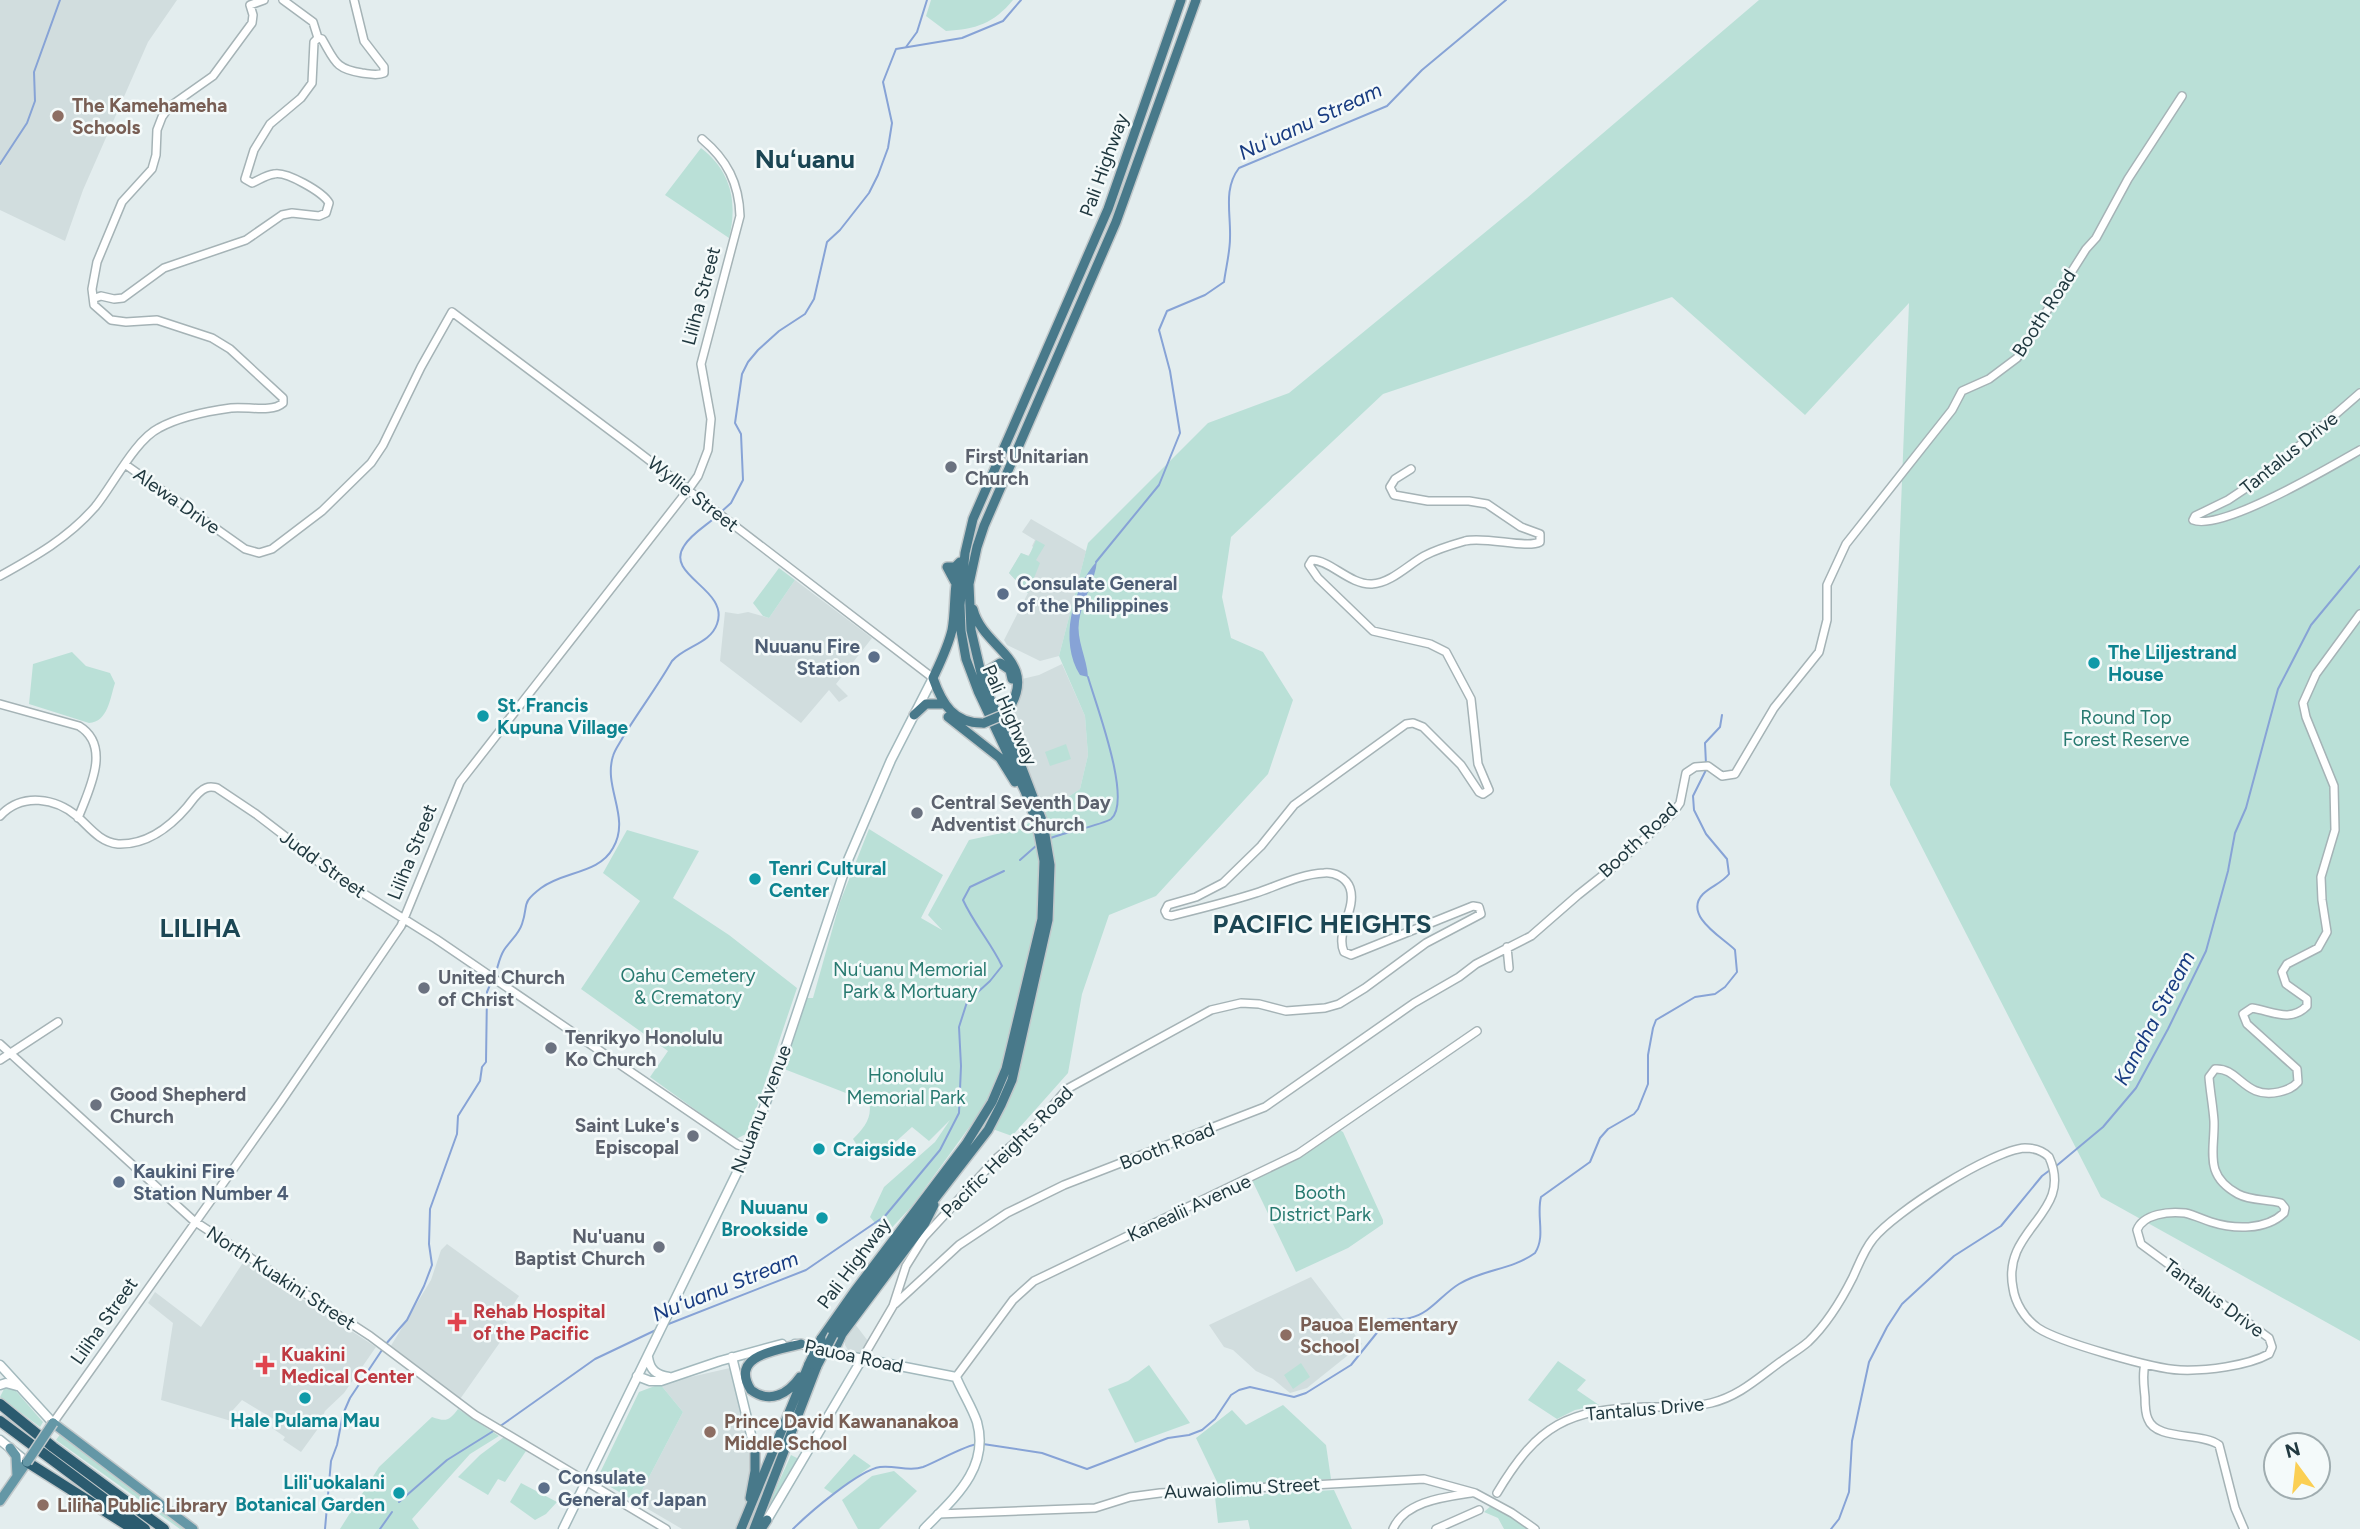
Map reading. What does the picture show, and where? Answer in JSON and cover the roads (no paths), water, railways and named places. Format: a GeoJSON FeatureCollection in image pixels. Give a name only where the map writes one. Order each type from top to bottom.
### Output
{"type":"FeatureCollection","features":[{"type":"Feature","properties":{"kind":"highway","name":"Pali Highway"},"geometry":{"type":"LineString","coordinates":[[1040,823],[978,691],[966,659],[961,631],[962,557],[973,519],[1108,209],[1181,0]]}},
{"type":"Feature","properties":{"kind":"highway","name":"Pali Highway"},"geometry":{"type":"LineString","coordinates":[[830,1333],[988,1130],[1012,1080],[1048,920],[1051,883],[1040,823],[1028,781],[984,686],[976,657],[969,620],[969,584],[976,547],[984,526],[1116,222],[1196,0]]}},
{"type":"Feature","properties":{"kind":"highway"},"geometry":{"type":"LineString","coordinates":[[962,557],[955,582],[948,645],[933,678],[948,717],[1000,758],[1040,823]]}},
{"type":"Feature","properties":{"kind":"highway"},"geometry":{"type":"LineString","coordinates":[[914,715],[926,704],[944,704],[956,717],[967,722],[984,720],[1003,715],[1017,692],[1017,670],[977,622],[969,584]]}},
{"type":"Feature","properties":{"kind":"highway"},"geometry":{"type":"LineString","coordinates":[[1000,721],[987,678],[992,666],[1000,663],[1010,670],[1013,682],[1007,707]]}},
{"type":"Feature","properties":{"kind":"highway"},"geometry":{"type":"LineString","coordinates":[[933,678],[948,703],[958,712],[984,720]]}},
{"type":"Feature","properties":{"kind":"highway","name":"Pali Highway"},"geometry":{"type":"LineString","coordinates":[[739,1529],[830,1333],[967,1144],[992,1102],[1006,1069],[1042,919],[1045,848]]}},
{"type":"Feature","properties":{"kind":"highway"},"geometry":{"type":"LineString","coordinates":[[833,1353],[842,1334],[867,1298],[925,1223],[942,1188]]}},
{"type":"Feature","properties":{"kind":"highway"},"geometry":{"type":"LineString","coordinates":[[801,1344],[757,1356],[747,1370],[747,1383],[757,1394],[766,1397],[778,1396],[789,1390],[813,1365]]}},
{"type":"Feature","properties":{"kind":"highway","name":"Pali Highway"},"geometry":{"type":"LineString","coordinates":[[754,1529],[813,1365]]}},
{"type":"Feature","properties":{"kind":"highway"},"geometry":{"type":"LineString","coordinates":[[0,1404],[79,1467],[164,1529]]}},
{"type":"Feature","properties":{"kind":"highway"},"geometry":{"type":"LineString","coordinates":[[0,1421],[145,1529]]}},
{"type":"Feature","properties":{"kind":"highway"},"geometry":{"type":"LineString","coordinates":[[739,1529],[750,1496],[755,1471],[755,1451]]}},
{"type":"Feature","properties":{"kind":"highway"},"geometry":{"type":"LineString","coordinates":[[27,1462],[133,1529]]}},
{"type":"Feature","properties":{"kind":"highway"},"geometry":{"type":"LineString","coordinates":[[79,1467],[175,1529]]}},
{"type":"Feature","properties":{"kind":"highway"},"geometry":{"type":"LineString","coordinates":[[761,1529],[767,1520]]}},
{"type":"Feature","properties":{"kind":"main road","name":"Nuuanu Avenue"},"geometry":{"type":"LineString","coordinates":[[563,1529],[749,1148],[779,1067],[838,886],[891,760],[933,678]]}},
{"type":"Feature","properties":{"kind":"main road","name":"Pauoa Road"},"geometry":{"type":"LineString","coordinates":[[639,1374],[652,1381],[774,1346],[801,1344],[833,1353],[956,1377]]}},
{"type":"Feature","properties":{"kind":"main road"},"geometry":{"type":"LineString","coordinates":[[648,1354],[653,1371],[660,1376],[672,1377]]}},
{"type":"Feature","properties":{"kind":"main road"},"geometry":{"type":"LineString","coordinates":[[732,1357],[755,1451]]}},
{"type":"Feature","properties":{"kind":"main road","name":"Pacific Heights Road"},"geometry":{"type":"LineString","coordinates":[[767,1520],[862,1359]]}},
{"type":"Feature","properties":{"kind":"main road"},"geometry":{"type":"LineString","coordinates":[[0,1364],[54,1423],[193,1529]]}},
{"type":"Feature","properties":{"kind":"main road"},"geometry":{"type":"LineString","coordinates":[[924,1529],[969,1481],[976,1464],[979,1435],[975,1418],[956,1377]]}},
{"type":"Feature","properties":{"kind":"main road"},"geometry":{"type":"LineString","coordinates":[[0,1385],[13,1384],[23,1390]]}},
{"type":"Feature","properties":{"kind":"main road","name":"Liliha Street"},"geometry":{"type":"LineString","coordinates":[[0,1501],[54,1423]]}},
{"type":"Feature","properties":{"kind":"main road"},"geometry":{"type":"LineString","coordinates":[[0,1440],[27,1462]]}},
{"type":"Feature","properties":{"kind":"main road"},"geometry":{"type":"LineString","coordinates":[[10,1448],[16,1456],[16,1477]]}},
{"type":"Feature","properties":{"kind":"street"},"geometry":{"type":"LineString","coordinates":[[264,0],[250,5],[252,23],[216,72],[169,107],[162,117],[157,130],[156,155],[152,169],[122,202],[99,254],[92,289],[95,298],[123,298],[164,268],[246,240],[282,215],[319,216],[327,213],[329,203],[322,194],[287,175],[272,174],[252,183],[245,179],[254,150],[270,124],[301,98],[312,83],[314,42],[318,38]]}},
{"type":"Feature","properties":{"kind":"street"},"geometry":{"type":"LineString","coordinates":[[283,0],[313,22],[318,38],[324,42],[331,58],[346,70],[376,75],[384,73],[384,67],[364,41],[354,0]]}},
{"type":"Feature","properties":{"kind":"street","name":"Booth Road"},"geometry":{"type":"LineString","coordinates":[[893,1306],[968,1238],[1007,1213],[1043,1194],[1265,1107],[1415,1003],[1476,964],[1531,936],[1546,925],[1673,813],[1681,803],[1686,773],[1698,766],[1707,765],[1722,776],[1732,776],[1738,771],[1774,708],[1819,652],[1827,620],[1827,585],[1846,544],[1952,410],[1962,391],[1989,379],[2017,358],[2086,249],[2096,238],[2128,179],[2182,96]]}},
{"type":"Feature","properties":{"kind":"street","name":"Liliha Street"},"geometry":{"type":"LineString","coordinates":[[54,1423],[194,1221],[280,1103],[404,919],[460,782],[688,490],[706,459],[711,437],[710,412],[701,364],[738,229],[740,205],[735,182],[723,159],[702,139]]}},
{"type":"Feature","properties":{"kind":"street","name":"Alewa Drive"},"geometry":{"type":"LineString","coordinates":[[95,298],[93,302],[97,309],[111,320],[165,321],[223,344],[284,401],[278,407],[234,408],[162,426],[142,442],[126,465],[245,549],[259,553],[272,549],[322,511],[371,463],[452,312]]}},
{"type":"Feature","properties":{"kind":"street","name":"Wyllie Street"},"geometry":{"type":"LineString","coordinates":[[452,312],[933,678]]}},
{"type":"Feature","properties":{"kind":"street","name":"Tantalus Drive"},"geometry":{"type":"LineString","coordinates":[[2360,393],[2267,474],[2228,500],[2194,516],[2193,520],[2205,522],[2236,513],[2294,486],[2360,450]]}},
{"type":"Feature","properties":{"kind":"street"},"geometry":{"type":"LineString","coordinates":[[0,576],[63,539],[95,507],[126,465]]}},
{"type":"Feature","properties":{"kind":"street","name":"Pacific Heights Road"},"geometry":{"type":"LineString","coordinates":[[862,1359],[893,1306],[916,1248],[998,1157],[1028,1133],[1076,1083],[1130,1056],[1202,1014],[1220,1008],[1248,1003],[1294,1011],[1339,1004],[1426,943],[1481,914],[1479,907],[1473,906],[1351,955],[1344,952],[1342,945],[1350,906],[1350,890],[1341,877],[1329,873],[1312,875],[1227,902],[1171,916],[1165,911],[1168,905],[1196,897],[1223,883],[1261,846],[1294,805],[1408,723],[1423,727],[1461,765],[1480,793],[1488,792],[1478,764],[1471,699],[1446,652],[1430,644],[1373,631],[1318,578],[1310,565],[1312,560],[1318,560],[1344,576],[1373,584],[1391,577],[1425,556],[1465,541],[1532,545],[1541,541],[1540,534],[1521,527],[1487,504],[1428,501],[1394,495],[1390,487],[1393,482],[1411,469]]}},
{"type":"Feature","properties":{"kind":"street","name":"Tantalus Drive"},"geometry":{"type":"LineString","coordinates":[[1497,1493],[1534,1442],[1569,1418],[1602,1409],[1708,1404],[1728,1398],[1750,1386],[1807,1343],[1826,1323],[1845,1293],[1869,1244],[1888,1223],[1909,1206],[1990,1160],[2023,1148],[2039,1151],[2049,1157],[2056,1182],[2050,1202],[2023,1237],[2012,1263],[2012,1288],[2022,1313],[2039,1329],[2062,1339],[2145,1364],[2177,1370],[2245,1363],[2272,1351],[2269,1338],[2141,1244],[2137,1230],[2139,1224],[2148,1219],[2169,1213],[2188,1214],[2214,1223],[2239,1227],[2266,1223],[2284,1213],[2285,1208],[2281,1203],[2238,1194],[2223,1182],[2216,1172],[2211,1158],[2214,1121],[2209,1077],[2215,1069],[2224,1069],[2248,1088],[2266,1094],[2289,1089],[2298,1082],[2297,1069],[2247,1024],[2243,1016],[2252,1008],[2283,1016],[2296,1014],[2305,1009],[2308,1003],[2302,994],[2285,982],[2281,972],[2287,964],[2318,948],[2325,938],[2327,925],[2321,877],[2335,830],[2336,814],[2334,786],[2303,703],[2316,674],[2360,614]]}},
{"type":"Feature","properties":{"kind":"street"},"geometry":{"type":"LineString","coordinates":[[0,704],[79,726],[88,732],[96,747],[93,778],[78,818]]}},
{"type":"Feature","properties":{"kind":"street","name":"Judd Street"},"geometry":{"type":"LineString","coordinates":[[0,816],[19,803],[34,800],[53,803],[78,818],[103,839],[122,844],[151,837],[162,831],[201,792],[213,787],[256,814],[342,880],[491,977],[738,1145],[749,1148]]}},
{"type":"Feature","properties":{"kind":"street"},"geometry":{"type":"LineString","coordinates":[[1507,947],[1508,968]]}},
{"type":"Feature","properties":{"kind":"street"},"geometry":{"type":"LineString","coordinates":[[0,1060],[58,1022]]}},
{"type":"Feature","properties":{"kind":"street","name":"Kanealii Avenue"},"geometry":{"type":"LineString","coordinates":[[956,1377],[1013,1300],[1034,1281],[1298,1154],[1477,1031]]}},
{"type":"Feature","properties":{"kind":"street","name":"North Kuakini Street"},"geometry":{"type":"LineString","coordinates":[[0,1044],[194,1221],[380,1342],[494,1426],[666,1529]]}},
{"type":"Feature","properties":{"kind":"street"},"geometry":{"type":"LineString","coordinates":[[903,1276],[909,1285],[919,1282]]}},
{"type":"Feature","properties":{"kind":"street"},"geometry":{"type":"LineString","coordinates":[[2145,1364],[2143,1378],[2148,1420],[2165,1432],[2203,1438],[2219,1445],[2235,1508],[2244,1529]]}},
{"type":"Feature","properties":{"kind":"street","name":"Auwaiolimu Street"},"geometry":{"type":"LineString","coordinates":[[939,1514],[1095,1508],[1130,1497],[1160,1493],[1424,1479],[1475,1493],[1535,1529]]}},
{"type":"Feature","properties":{"kind":"street"},"geometry":{"type":"LineString","coordinates":[[1393,1529],[1404,1514],[1434,1499],[1475,1493]]}},
{"type":"Feature","properties":{"kind":"street"},"geometry":{"type":"LineString","coordinates":[[1436,1529],[1479,1510]]}},
{"type":"Feature","properties":{"kind":"water"},"geometry":{"type":"Polygon","coordinates":[[[1097,561],[1079,621],[1079,635],[1088,677],[1080,675],[1074,662],[1070,647],[1071,616],[1081,586],[1097,561]]]}},
{"type":"Feature","properties":{"kind":"waterway"},"geometry":{"type":"LineString","coordinates":[[0,164],[27,123],[35,101],[34,72],[60,0]]}},
{"type":"Feature","properties":{"kind":"waterway"},"geometry":{"type":"LineString","coordinates":[[906,47],[917,32],[927,0]]}},
{"type":"Feature","properties":{"kind":"waterway"},"geometry":{"type":"LineString","coordinates":[[721,512],[731,503],[743,480],[741,434],[735,423],[742,374],[758,350],[779,331],[805,314],[814,299],[827,242],[869,193],[878,175],[888,148],[892,123],[883,82],[896,49],[962,38],[1003,21],[1021,0]]}},
{"type":"Feature","properties":{"kind":"waterway","name":"Nuʻuanu Stream"},"geometry":{"type":"LineString","coordinates":[[1096,562],[1159,485],[1180,433],[1170,371],[1159,330],[1167,311],[1205,295],[1224,282],[1230,243],[1229,193],[1239,168],[1387,106],[1422,70],[1506,0]]}},
{"type":"Feature","properties":{"kind":"waterway"},"geometry":{"type":"LineString","coordinates":[[495,975],[502,953],[521,928],[526,904],[530,898],[550,882],[599,863],[613,848],[619,825],[611,780],[615,751],[672,661],[703,641],[714,631],[717,624],[715,601],[689,575],[680,557],[691,538],[717,516]]}},
{"type":"Feature","properties":{"kind":"waterway","name":"Kanaha Stream"},"geometry":{"type":"LineString","coordinates":[[2055,1167],[2103,1127],[2136,1088],[2168,1029],[2206,951],[2228,871],[2235,833],[2246,808],[2278,689],[2311,625],[2360,566]]}},
{"type":"Feature","properties":{"kind":"waterway","name":"Nuʻuanu Stream"},"geometry":{"type":"LineString","coordinates":[[1048,839],[1111,819],[1117,809],[1115,773],[1088,677]]}},
{"type":"Feature","properties":{"kind":"waterway"},"geometry":{"type":"LineString","coordinates":[[1706,764],[1705,743],[1720,727],[1722,715]]}},
{"type":"Feature","properties":{"kind":"waterway"},"geometry":{"type":"LineString","coordinates":[[983,1444],[1042,1453],[1087,1469],[1168,1438],[1189,1435],[1202,1430],[1215,1419],[1231,1395],[1239,1390],[1250,1387],[1294,1397],[1306,1393],[1351,1365],[1388,1319],[1417,1316],[1468,1279],[1517,1263],[1535,1253],[1540,1240],[1541,1197],[1590,1162],[1600,1138],[1608,1129],[1638,1109],[1648,1084],[1648,1055],[1656,1020],[1695,997],[1715,994],[1725,987],[1737,972],[1735,950],[1707,926],[1698,910],[1698,902],[1703,894],[1729,874],[1727,859],[1706,834],[1694,810],[1693,796],[1706,770]]}},
{"type":"Feature","properties":{"kind":"waterway","name":"Nuʻuanu Stream"},"geometry":{"type":"LineString","coordinates":[[1020,860],[1037,845]]}},
{"type":"Feature","properties":{"kind":"waterway","name":"Nuʻuanu Stream"},"geometry":{"type":"LineString","coordinates":[[666,1325],[806,1270],[885,1216],[940,1150],[959,1113],[959,1027],[967,1002],[1002,966],[963,900],[970,887],[1004,871]]}},
{"type":"Feature","properties":{"kind":"waterway"},"geometry":{"type":"LineString","coordinates":[[385,1345],[407,1320],[432,1265],[429,1244],[430,1209],[457,1134],[458,1116],[480,1081],[482,1067],[486,1062],[487,992],[492,980]]}},
{"type":"Feature","properties":{"kind":"waterway","name":"Kanaha Stream"},"geometry":{"type":"LineString","coordinates":[[1831,1529],[1839,1519],[1849,1492],[1852,1441],[1869,1362],[1887,1327],[1902,1304],[1954,1256],[2001,1226],[2050,1170]]}},
{"type":"Feature","properties":{"kind":"waterway","name":"Nuʻuanu Stream"},"geometry":{"type":"LineString","coordinates":[[499,1427],[595,1359],[658,1329]]}},
{"type":"Feature","properties":{"kind":"waterway"},"geometry":{"type":"LineString","coordinates":[[325,1529],[331,1461],[343,1414],[350,1398],[382,1350]]}},
{"type":"Feature","properties":{"kind":"waterway","name":"Nuʻuanu Stream"},"geometry":{"type":"LineString","coordinates":[[399,1502],[447,1460],[495,1430]]}},
{"type":"Feature","properties":{"kind":"waterway"},"geometry":{"type":"LineString","coordinates":[[793,1529],[835,1493],[871,1470],[880,1467],[918,1468],[978,1444]]}},
{"type":"Feature","properties":{"kind":"waterway","name":"Nuʻuanu Stream"},"geometry":{"type":"LineString","coordinates":[[380,1529],[392,1512]]}},
{"type":"Feature","properties":{"kind":"place","name":"The Kamehameha Schools"},"geometry":{"type":"Point","coordinates":[58,116]}},
{"type":"Feature","properties":{"kind":"place","name":"First Unitarian Church"},"geometry":{"type":"Point","coordinates":[951,467]}},
{"type":"Feature","properties":{"kind":"place","name":"Consulate General of the Philippines"},"geometry":{"type":"Point","coordinates":[1003,594]}},
{"type":"Feature","properties":{"kind":"place","name":"Nuuanu Fire Station"},"geometry":{"type":"Point","coordinates":[874,657]}},
{"type":"Feature","properties":{"kind":"place","name":"The Liljestrand House"},"geometry":{"type":"Point","coordinates":[2094,663]}},
{"type":"Feature","properties":{"kind":"place","name":"St. Francis Kupuna Village"},"geometry":{"type":"Point","coordinates":[483,716]}},
{"type":"Feature","properties":{"kind":"place","name":"Central Seventh Day Adventist Church"},"geometry":{"type":"Point","coordinates":[917,813]}},
{"type":"Feature","properties":{"kind":"place","name":"Tenri Cultural Center"},"geometry":{"type":"Point","coordinates":[755,879]}},
{"type":"Feature","properties":{"kind":"place","name":"United Church of Christ"},"geometry":{"type":"Point","coordinates":[424,988]}},
{"type":"Feature","properties":{"kind":"place","name":"Tenrikyo Honolulu Ko Church"},"geometry":{"type":"Point","coordinates":[551,1048]}},
{"type":"Feature","properties":{"kind":"place","name":"Good Shepherd Church"},"geometry":{"type":"Point","coordinates":[96,1105]}},
{"type":"Feature","properties":{"kind":"place","name":"Saint Luke's Episcopal"},"geometry":{"type":"Point","coordinates":[693,1136]}},
{"type":"Feature","properties":{"kind":"place","name":"Craigside"},"geometry":{"type":"Point","coordinates":[819,1149]}},
{"type":"Feature","properties":{"kind":"place","name":"Kaukini Fire Station Number 4"},"geometry":{"type":"Point","coordinates":[119,1182]}},
{"type":"Feature","properties":{"kind":"place","name":"Nuuanu Brookside"},"geometry":{"type":"Point","coordinates":[822,1218]}},
{"type":"Feature","properties":{"kind":"place","name":"Nu'uanu Baptist Church"},"geometry":{"type":"Point","coordinates":[659,1247]}},
{"type":"Feature","properties":{"kind":"place","name":"Rehab Hospital of the Pacific"},"geometry":{"type":"Point","coordinates":[457,1322]}},
{"type":"Feature","properties":{"kind":"place","name":"Pauoa Elementary School"},"geometry":{"type":"Point","coordinates":[1286,1335]}},
{"type":"Feature","properties":{"kind":"place","name":"Kuakini Medical Center"},"geometry":{"type":"Point","coordinates":[265,1365]}},
{"type":"Feature","properties":{"kind":"place","name":"Hale Pulama Mau"},"geometry":{"type":"Point","coordinates":[305,1398]}},
{"type":"Feature","properties":{"kind":"place","name":"Prince David Kawananakoa Middle School"},"geometry":{"type":"Point","coordinates":[710,1432]}},
{"type":"Feature","properties":{"kind":"place","name":"Consulate General of Japan"},"geometry":{"type":"Point","coordinates":[544,1488]}},
{"type":"Feature","properties":{"kind":"place","name":"Lili'uokalani Botanical Garden"},"geometry":{"type":"Point","coordinates":[399,1493]}},
{"type":"Feature","properties":{"kind":"place","name":"Liliha Public Library"},"geometry":{"type":"Point","coordinates":[43,1505]}},
{"type":"Feature","properties":{"kind":"district","name":"Nuʻuanu"},"geometry":{"type":"Point","coordinates":[805,159]}},
{"type":"Feature","properties":{"kind":"district","name":"PACIFIC HEIGHTS"},"geometry":{"type":"Point","coordinates":[1322,924]}},
{"type":"Feature","properties":{"kind":"district","name":"LILIHA"},"geometry":{"type":"Point","coordinates":[200,928]}},
{"type":"Feature","properties":{"kind":"park label","name":"Round Top Forest Reserve"},"geometry":{"type":"Point","coordinates":[2126,728]}},
{"type":"Feature","properties":{"kind":"park label","name":"Nuʻuanu Memorial Park & Mortuary"},"geometry":{"type":"Point","coordinates":[910,980]}},
{"type":"Feature","properties":{"kind":"park label","name":"Oahu Cemetery & Crematory"},"geometry":{"type":"Point","coordinates":[688,986]}},
{"type":"Feature","properties":{"kind":"park label","name":"Honolulu Memorial Park"},"geometry":{"type":"Point","coordinates":[906,1086]}},
{"type":"Feature","properties":{"kind":"park label","name":"Booth District Park"},"geometry":{"type":"Point","coordinates":[1320,1203]}}]}
